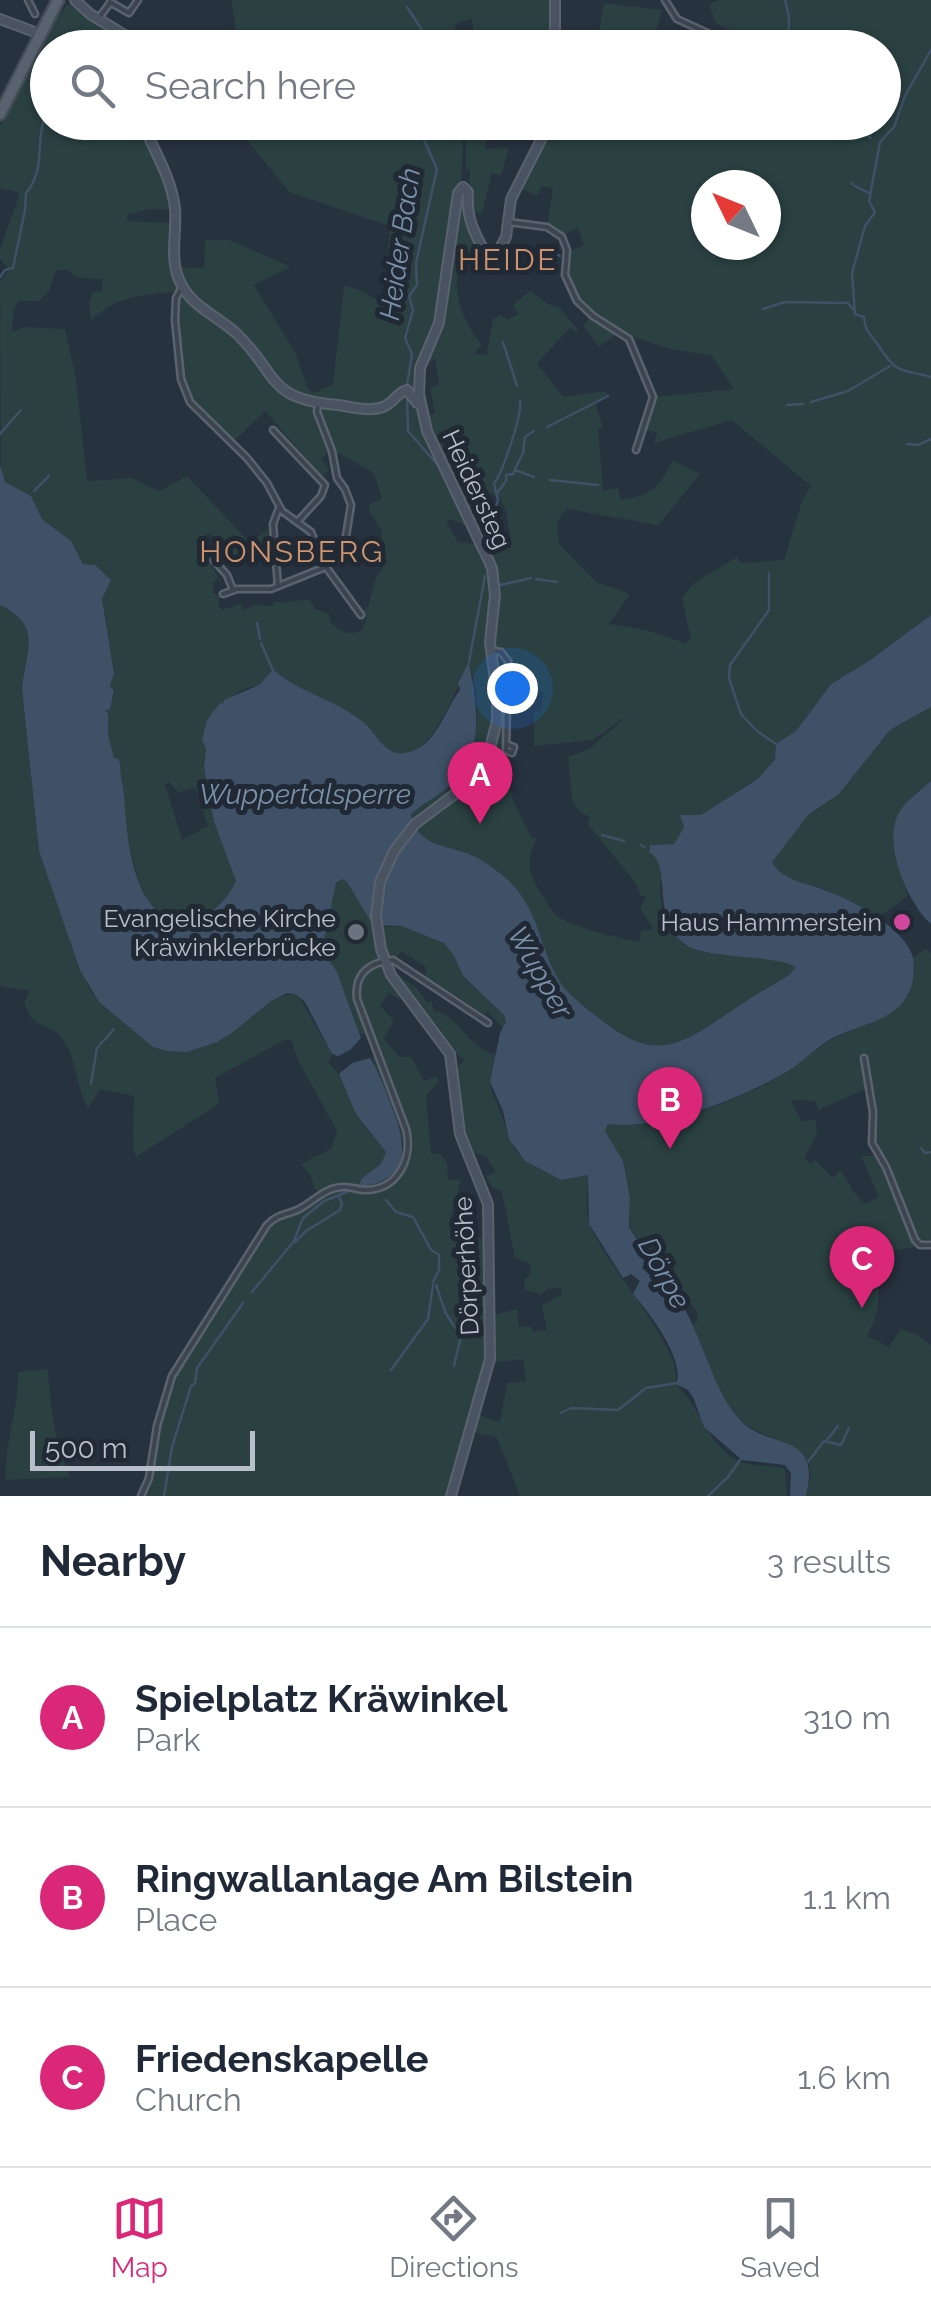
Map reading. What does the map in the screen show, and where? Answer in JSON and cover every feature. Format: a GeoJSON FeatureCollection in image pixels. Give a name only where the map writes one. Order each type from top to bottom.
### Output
{"type":"FeatureCollection","features":[{"type":"Feature","properties":{"kind":"main road"},"geometry":{"type":"LineString","coordinates":[[555,0],[555,30]]}},
{"type":"Feature","properties":{"kind":"main road"},"geometry":{"type":"LineString","coordinates":[[34,30],[53,9],[76,1],[116,30]]}},
{"type":"Feature","properties":{"kind":"main road"},"geometry":{"type":"LineString","coordinates":[[0,19],[30,31]]}},
{"type":"Feature","properties":{"kind":"main road"},"geometry":{"type":"LineString","coordinates":[[0,114],[30,37]]}},
{"type":"Feature","properties":{"kind":"main road"},"geometry":{"type":"LineString","coordinates":[[150,140],[169,181],[174,205],[175,267],[183,287],[202,310],[239,335],[274,384],[293,397],[318,404],[377,408],[407,390],[420,405]]}},
{"type":"Feature","properties":{"kind":"main road"},"geometry":{"type":"LineString","coordinates":[[420,405],[419,374],[439,323],[458,192],[463,187],[468,192],[470,223],[485,253],[492,258],[501,250],[512,196],[541,140]]}},
{"type":"Feature","properties":{"kind":"main road","name":"Heidersteg"},"geometry":{"type":"LineString","coordinates":[[377,925],[378,892],[388,863],[404,836],[471,779],[492,742],[498,703],[491,651],[495,595],[492,568],[427,431],[420,405]]}},
{"type":"Feature","properties":{"kind":"main road","name":"Dörperhöhe"},"geometry":{"type":"LineString","coordinates":[[377,925],[385,960],[400,989],[449,1053],[459,1132],[488,1202],[490,1359],[451,1496]]}},
{"type":"Feature","properties":{"kind":"street"},"geometry":{"type":"LineString","coordinates":[[28,0],[35,14]]}},
{"type":"Feature","properties":{"kind":"street"},"geometry":{"type":"LineString","coordinates":[[98,19],[109,1],[129,14],[138,0]]}},
{"type":"Feature","properties":{"kind":"street"},"geometry":{"type":"LineString","coordinates":[[666,0],[677,19],[701,30]]}},
{"type":"Feature","properties":{"kind":"street"},"geometry":{"type":"LineString","coordinates":[[508,222],[547,227],[562,237],[567,250],[566,275],[577,301],[606,326],[628,337],[653,398],[636,450]]}},
{"type":"Feature","properties":{"kind":"street"},"geometry":{"type":"LineString","coordinates":[[183,287],[176,298],[176,320],[179,366],[186,395],[247,458],[280,508],[314,536],[326,564],[360,615]]}},
{"type":"Feature","properties":{"kind":"street"},"geometry":{"type":"LineString","coordinates":[[224,594],[278,586],[326,564],[345,542],[352,510],[346,489],[337,478],[332,451],[318,417],[318,404]]}},
{"type":"Feature","properties":{"kind":"street"},"geometry":{"type":"LineString","coordinates":[[273,430],[326,485],[298,521]]}},
{"type":"Feature","properties":{"kind":"street"},"geometry":{"type":"LineString","coordinates":[[278,586],[273,524],[280,508]]}},
{"type":"Feature","properties":{"kind":"street"},"geometry":{"type":"LineString","coordinates":[[208,554],[227,575],[233,590]]}},
{"type":"Feature","properties":{"kind":"street"},"geometry":{"type":"LineString","coordinates":[[491,651],[500,651],[507,660],[508,745]]}},
{"type":"Feature","properties":{"kind":"street"},"geometry":{"type":"LineString","coordinates":[[141,1496],[150,1475],[156,1428],[171,1380],[264,1228],[275,1217],[300,1208],[322,1193],[342,1187],[367,1190],[385,1186],[396,1178],[405,1163],[409,1149],[406,1128],[356,992],[362,972],[385,960],[395,960],[488,1023]]}},
{"type":"Feature","properties":{"kind":"street"},"geometry":{"type":"LineString","coordinates":[[864,1058],[873,1112],[873,1147],[886,1167],[914,1240],[920,1245],[931,1245]]}},
{"type":"Feature","properties":{"kind":"green space"},"geometry":{"type":"Polygon","coordinates":[[[231,0],[554,0],[554,30],[474,30],[472,18],[455,24],[456,30],[236,30],[231,0]]]}},
{"type":"Feature","properties":{"kind":"green space"},"geometry":{"type":"Polygon","coordinates":[[[718,0],[931,0],[931,615],[831,684],[796,731],[776,744],[775,758],[758,779],[701,815],[681,815],[684,827],[674,844],[653,844],[648,849],[663,874],[660,889],[664,915],[684,944],[703,952],[773,959],[797,966],[789,975],[695,1034],[664,1045],[633,1040],[590,1011],[563,986],[527,906],[512,885],[488,866],[437,845],[415,829],[417,822],[456,793],[475,773],[492,741],[496,707],[491,651],[499,650],[494,648],[494,641],[499,582],[489,551],[505,547],[511,540],[499,497],[488,493],[469,514],[429,430],[422,407],[426,414],[435,414],[430,388],[439,384],[435,359],[424,366],[426,382],[419,386],[417,405],[470,524],[451,519],[446,522],[458,542],[475,544],[483,566],[487,565],[487,644],[495,706],[488,744],[468,774],[412,822],[412,813],[455,777],[471,750],[477,716],[470,663],[430,737],[418,749],[405,754],[385,748],[357,718],[271,672],[260,687],[242,690],[219,704],[206,724],[202,740],[214,822],[236,881],[221,903],[199,919],[177,925],[159,916],[145,896],[135,868],[123,808],[119,759],[114,758],[108,734],[105,712],[110,709],[114,674],[102,599],[111,580],[95,565],[83,564],[71,541],[42,519],[31,496],[9,485],[1,476],[0,282],[9,269],[0,259],[0,249],[20,193],[0,188],[0,126],[30,69],[30,140],[150,140],[163,167],[174,210],[128,214],[127,221],[175,223],[176,267],[204,268],[205,240],[230,240],[291,267],[254,285],[295,352],[308,389],[315,393],[333,384],[344,286],[358,289],[384,304],[390,226],[289,192],[247,140],[463,140],[461,184],[451,232],[459,194],[465,190],[466,216],[479,249],[467,252],[464,273],[457,274],[457,284],[462,312],[482,345],[474,353],[487,355],[493,319],[501,315],[507,320],[519,314],[513,305],[530,291],[560,308],[578,330],[576,333],[570,328],[537,363],[563,397],[606,391],[608,395],[596,404],[603,428],[598,428],[603,490],[618,488],[621,500],[648,492],[659,483],[673,460],[700,474],[658,526],[568,508],[557,526],[559,544],[596,582],[630,594],[609,624],[646,630],[685,643],[691,639],[682,598],[694,583],[737,557],[741,563],[784,560],[802,501],[811,486],[732,420],[654,443],[657,432],[643,430],[654,397],[734,389],[712,356],[670,349],[619,332],[599,347],[583,326],[591,317],[600,321],[578,299],[568,273],[568,252],[584,245],[578,228],[562,236],[547,227],[553,189],[542,186],[537,196],[519,187],[542,140],[901,140],[901,30],[732,30],[716,24],[709,5],[718,0]],[[56,270],[49,291],[39,301],[19,301],[14,309],[12,332],[25,327],[65,329],[76,378],[87,481],[131,478],[159,491],[187,476],[250,543],[273,525],[274,549],[236,560],[209,533],[198,540],[201,556],[218,577],[213,593],[220,597],[218,604],[222,610],[241,604],[244,610],[255,605],[272,606],[275,601],[309,599],[315,609],[329,614],[330,622],[341,630],[362,630],[367,618],[361,611],[368,607],[376,577],[387,560],[381,555],[382,531],[368,509],[382,499],[374,473],[333,450],[330,443],[331,452],[321,458],[329,470],[322,476],[265,411],[233,442],[191,402],[178,361],[179,294],[185,292],[202,311],[215,317],[184,287],[178,292],[120,301],[91,321],[89,302],[93,292],[102,291],[102,279],[77,278],[67,270],[56,270]],[[507,691],[508,745],[500,778],[509,783],[513,801],[532,838],[537,838],[530,868],[534,881],[557,916],[640,942],[641,931],[653,929],[640,908],[646,897],[640,895],[637,885],[587,823],[591,818],[579,811],[572,799],[568,757],[589,749],[631,713],[593,740],[534,746],[534,712],[541,710],[543,692],[507,691]],[[169,782],[165,784],[182,840],[208,826],[197,790],[178,793],[169,782]]]}},
{"type":"Feature","properties":{"kind":"green space"},"geometry":{"type":"Polygon","coordinates":[[[604,3],[662,10],[656,30],[599,30],[604,3]]]}},
{"type":"Feature","properties":{"kind":"green space"},"geometry":{"type":"Polygon","coordinates":[[[73,4],[109,27],[51,30],[67,5],[73,4]]]}},
{"type":"Feature","properties":{"kind":"green space"},"geometry":{"type":"Polygon","coordinates":[[[466,140],[485,140],[485,149],[509,148],[501,175],[492,173],[482,214],[468,210],[470,169],[466,169],[466,140]]]}},
{"type":"Feature","properties":{"kind":"green space"},"geometry":{"type":"Polygon","coordinates":[[[0,605],[22,622],[29,641],[22,689],[39,851],[88,986],[99,1002],[119,1019],[232,1033],[271,1001],[298,995],[332,1054],[328,1062],[339,1075],[356,1114],[386,1152],[381,1164],[360,1180],[360,1186],[370,1185],[385,1179],[396,1168],[403,1143],[372,1058],[378,1055],[371,1036],[360,1034],[337,972],[322,950],[335,885],[342,879],[347,882],[370,916],[383,927],[401,926],[444,943],[463,977],[503,1013],[503,1028],[487,1011],[484,1014],[426,976],[426,967],[401,951],[393,972],[417,988],[428,1003],[431,1000],[434,1011],[450,1018],[478,1046],[496,1055],[490,1086],[515,1150],[525,1161],[561,1180],[588,1175],[589,1222],[668,1350],[675,1369],[675,1384],[728,1454],[744,1463],[785,1469],[787,1496],[520,1496],[497,1438],[471,1431],[452,1496],[142,1496],[150,1478],[158,1427],[173,1377],[275,1217],[297,1211],[321,1193],[301,1164],[331,1149],[337,1131],[292,1042],[286,1039],[215,1078],[219,1104],[136,1157],[134,1096],[100,1089],[88,1108],[63,1040],[27,1011],[24,1002],[30,991],[0,986],[0,605]],[[389,993],[380,1005],[394,1021],[384,1038],[399,1057],[411,1057],[424,1081],[437,1076],[439,1082],[426,1095],[431,1154],[441,1154],[447,1163],[448,1180],[461,1179],[449,1224],[453,1236],[486,1239],[492,1315],[517,1309],[519,1326],[532,1327],[533,1332],[547,1330],[542,1305],[562,1294],[561,1288],[541,1294],[525,1290],[524,1280],[531,1264],[515,1258],[502,1192],[486,1177],[496,1172],[486,1156],[470,1152],[465,1141],[454,1070],[464,1061],[407,1003],[389,993]],[[523,1359],[492,1363],[475,1414],[500,1422],[507,1383],[526,1381],[523,1359]]]}},
{"type":"Feature","properties":{"kind":"green space"},"geometry":{"type":"Polygon","coordinates":[[[931,707],[931,781],[904,808],[895,833],[908,896],[876,919],[838,896],[778,870],[772,864],[774,858],[808,814],[839,794],[890,730],[931,707]]]}},
{"type":"Feature","properties":{"kind":"green space"},"geometry":{"type":"Polygon","coordinates":[[[926,949],[931,953],[931,1244],[872,1255],[879,1296],[867,1336],[889,1347],[901,1329],[931,1345],[931,1496],[806,1496],[809,1463],[794,1448],[743,1422],[719,1389],[692,1324],[697,1322],[698,1313],[654,1255],[648,1257],[630,1227],[630,1197],[623,1161],[604,1131],[608,1124],[652,1122],[702,1110],[773,1080],[829,1041],[901,1005],[914,977],[913,957],[926,949]],[[870,1087],[818,1110],[816,1101],[791,1100],[801,1121],[816,1120],[817,1134],[804,1158],[811,1164],[815,1160],[833,1178],[841,1170],[865,1204],[879,1197],[861,1156],[879,1156],[870,1087]]]}},
{"type":"Feature","properties":{"kind":"green space"},"geometry":{"type":"Polygon","coordinates":[[[48,1369],[54,1424],[70,1477],[6,1480],[18,1372],[48,1369]]]}},
{"type":"Feature","properties":{"kind":"water","name":"Wuppertalsperre"},"geometry":{"type":"Polygon","coordinates":[[[0,465],[5,482],[31,496],[42,519],[71,541],[83,564],[95,565],[111,580],[102,599],[114,674],[110,709],[105,711],[108,734],[114,758],[120,764],[135,870],[141,888],[163,917],[179,925],[197,920],[220,904],[236,881],[214,822],[204,767],[206,748],[202,740],[207,720],[220,703],[259,685],[275,671],[353,714],[392,751],[405,753],[424,744],[438,728],[460,690],[458,683],[469,662],[476,724],[471,754],[454,781],[411,814],[414,825],[427,839],[476,857],[507,879],[525,901],[555,973],[568,992],[616,1031],[649,1045],[664,1045],[695,1034],[796,967],[705,952],[682,942],[667,919],[660,868],[649,852],[650,845],[674,844],[684,827],[680,815],[701,815],[758,779],[775,759],[776,744],[796,731],[831,684],[931,615],[931,707],[890,730],[839,794],[809,814],[772,862],[788,877],[847,900],[895,931],[913,957],[913,980],[908,994],[891,1013],[831,1039],[788,1071],[748,1092],[676,1117],[629,1125],[608,1124],[605,1131],[623,1161],[630,1197],[629,1227],[648,1257],[642,1268],[651,1276],[660,1269],[671,1285],[721,1391],[740,1420],[800,1451],[807,1461],[809,1475],[806,1496],[790,1496],[791,1473],[785,1465],[742,1460],[704,1427],[693,1397],[676,1384],[678,1374],[671,1350],[633,1294],[640,1281],[631,1274],[623,1278],[589,1224],[588,1175],[561,1180],[525,1161],[509,1139],[503,1111],[490,1082],[506,1022],[504,1015],[463,976],[444,943],[401,926],[373,925],[347,882],[342,879],[336,883],[322,950],[337,972],[361,1038],[338,1056],[332,1054],[305,1002],[297,995],[287,993],[271,1001],[232,1033],[187,1052],[153,1047],[99,1002],[80,970],[39,851],[22,689],[29,641],[22,622],[0,605],[0,465]]]}},
{"type":"Feature","properties":{"kind":"water"},"geometry":{"type":"Polygon","coordinates":[[[931,781],[931,924],[905,886],[893,836],[902,808],[931,781]]]}},
{"type":"Feature","properties":{"kind":"water"},"geometry":{"type":"Polygon","coordinates":[[[370,1058],[396,1117],[402,1157],[390,1176],[359,1187],[361,1179],[381,1164],[386,1152],[356,1114],[339,1074],[352,1063],[370,1058]]]}},
{"type":"Feature","properties":{"kind":"waterway"},"geometry":{"type":"LineString","coordinates":[[785,0],[789,30]]}},
{"type":"Feature","properties":{"kind":"waterway","name":"Heider Bach"},"geometry":{"type":"LineString","coordinates":[[407,7],[422,30]]}},
{"type":"Feature","properties":{"kind":"waterway"},"geometry":{"type":"LineString","coordinates":[[901,107],[931,50]]}},
{"type":"Feature","properties":{"kind":"waterway"},"geometry":{"type":"LineString","coordinates":[[0,277],[13,268],[26,193],[37,173],[40,140]]}},
{"type":"Feature","properties":{"kind":"waterway","name":"Heider Bach"},"geometry":{"type":"LineString","coordinates":[[407,385],[412,354],[405,338],[413,310],[409,296],[417,285],[416,263],[437,169],[424,140]]}},
{"type":"Feature","properties":{"kind":"waterway"},"geometry":{"type":"LineString","coordinates":[[882,140],[869,201],[875,212],[865,226],[852,273],[855,314],[864,317],[867,329],[890,361],[900,369],[931,377]]}},
{"type":"Feature","properties":{"kind":"waterway"},"geometry":{"type":"LineString","coordinates":[[855,186],[871,194]]}},
{"type":"Feature","properties":{"kind":"waterway"},"geometry":{"type":"LineString","coordinates":[[535,263],[554,252],[560,256]]}},
{"type":"Feature","properties":{"kind":"waterway"},"geometry":{"type":"LineString","coordinates":[[763,309],[785,302],[848,303],[853,309]]}},
{"type":"Feature","properties":{"kind":"waterway"},"geometry":{"type":"LineString","coordinates":[[503,342],[517,386]]}},
{"type":"Feature","properties":{"kind":"waterway"},"geometry":{"type":"LineString","coordinates":[[811,402],[848,391],[890,366]]}},
{"type":"Feature","properties":{"kind":"waterway","name":"Heider Bach"},"geometry":{"type":"LineString","coordinates":[[407,393],[408,431],[442,470]]}},
{"type":"Feature","properties":{"kind":"waterway"},"geometry":{"type":"LineString","coordinates":[[547,427],[608,396]]}},
{"type":"Feature","properties":{"kind":"waterway"},"geometry":{"type":"LineString","coordinates":[[491,524],[498,500],[494,484],[511,443],[520,401]]}},
{"type":"Feature","properties":{"kind":"waterway"},"geometry":{"type":"LineString","coordinates":[[787,405],[803,404]]}},
{"type":"Feature","properties":{"kind":"waterway"},"geometry":{"type":"LineString","coordinates":[[0,434],[21,410]]}},
{"type":"Feature","properties":{"kind":"waterway"},"geometry":{"type":"LineString","coordinates":[[515,469],[525,437],[534,431]]}},
{"type":"Feature","properties":{"kind":"waterway"},"geometry":{"type":"LineString","coordinates":[[907,444],[918,445],[931,439]]}},
{"type":"Feature","properties":{"kind":"waterway"},"geometry":{"type":"LineString","coordinates":[[498,492],[506,475],[515,470],[534,477]]}},
{"type":"Feature","properties":{"kind":"waterway"},"geometry":{"type":"LineString","coordinates":[[34,491],[49,476]]}},
{"type":"Feature","properties":{"kind":"waterway"},"geometry":{"type":"LineString","coordinates":[[550,480],[598,485]]}},
{"type":"Feature","properties":{"kind":"waterway"},"geometry":{"type":"LineString","coordinates":[[769,573],[769,610],[730,665],[729,678],[741,714],[776,744]]}},
{"type":"Feature","properties":{"kind":"waterway","name":"Heider Bach"},"geometry":{"type":"LineString","coordinates":[[469,662],[485,576]]}},
{"type":"Feature","properties":{"kind":"waterway"},"geometry":{"type":"LineString","coordinates":[[500,585],[531,578]]}},
{"type":"Feature","properties":{"kind":"waterway"},"geometry":{"type":"LineString","coordinates":[[536,579],[550,581]]}},
{"type":"Feature","properties":{"kind":"waterway"},"geometry":{"type":"LineString","coordinates":[[552,581],[557,582]]}},
{"type":"Feature","properties":{"kind":"waterway"},"geometry":{"type":"LineString","coordinates":[[257,623],[260,639]]}},
{"type":"Feature","properties":{"kind":"waterway"},"geometry":{"type":"LineString","coordinates":[[261,643],[274,673]]}},
{"type":"Feature","properties":{"kind":"waterway"},"geometry":{"type":"LineString","coordinates":[[602,835],[624,841]]}},
{"type":"Feature","properties":{"kind":"waterway"},"geometry":{"type":"LineString","coordinates":[[91,1084],[97,1048],[114,1029]]}},
{"type":"Feature","properties":{"kind":"waterway"},"geometry":{"type":"LineString","coordinates":[[921,1148],[925,1153],[931,1152]]}},
{"type":"Feature","properties":{"kind":"waterway"},"geometry":{"type":"LineString","coordinates":[[252,1292],[294,1241],[303,1218],[324,1201],[349,1191]]}},
{"type":"Feature","properties":{"kind":"waterway"},"geometry":{"type":"LineString","coordinates":[[295,1242],[340,1210],[339,1197]]}},
{"type":"Feature","properties":{"kind":"waterway"},"geometry":{"type":"LineString","coordinates":[[386,1200],[396,1212],[413,1217],[431,1250],[439,1255],[439,1270],[433,1282]]}},
{"type":"Feature","properties":{"kind":"waterway"},"geometry":{"type":"LineString","coordinates":[[391,1370],[428,1319],[433,1285]]}},
{"type":"Feature","properties":{"kind":"waterway"},"geometry":{"type":"LineString","coordinates":[[436,1285],[446,1314],[461,1336],[454,1366]]}},
{"type":"Feature","properties":{"kind":"waterway"},"geometry":{"type":"LineString","coordinates":[[164,1496],[172,1447],[197,1368],[243,1303]]}},
{"type":"Feature","properties":{"kind":"waterway"},"geometry":{"type":"LineString","coordinates":[[561,1413],[571,1408],[618,1410],[646,1388],[677,1383]]}},
{"type":"Feature","properties":{"kind":"waterway"},"geometry":{"type":"LineString","coordinates":[[827,1440],[838,1426]]}},
{"type":"Feature","properties":{"kind":"waterway"},"geometry":{"type":"LineString","coordinates":[[808,1462],[824,1441],[841,1445],[849,1428]]}},
{"type":"Feature","properties":{"kind":"waterway"},"geometry":{"type":"LineString","coordinates":[[708,1496],[742,1457]]}},
{"type":"Feature","properties":{"kind":"place","name":"Spielplatz Kräwinkel"},"geometry":{"type":"Point","coordinates":[480,824]}},
{"type":"Feature","properties":{"kind":"place","name":"Haus Hammerstein"},"geometry":{"type":"Point","coordinates":[902,922]}},
{"type":"Feature","properties":{"kind":"place","name":"Evangelische Kirche Kräwinklerbrücke"},"geometry":{"type":"Point","coordinates":[356,932]}},
{"type":"Feature","properties":{"kind":"place","name":"Ringwallanlage Am Bilstein"},"geometry":{"type":"Point","coordinates":[670,1149]}},
{"type":"Feature","properties":{"kind":"place","name":"Friedenskapelle"},"geometry":{"type":"Point","coordinates":[862,1308]}},
{"type":"Feature","properties":{"kind":"district","name":"HEIDE"},"geometry":{"type":"Point","coordinates":[508,259]}},
{"type":"Feature","properties":{"kind":"district","name":"HONSBERG"},"geometry":{"type":"Point","coordinates":[292,551]}},
{"type":"Feature","properties":{"kind":"water label","name":"Wupper"},"geometry":{"type":"Point","coordinates":[540,972]}},
{"type":"Feature","properties":{"kind":"water label","name":"Dörpe"},"geometry":{"type":"Point","coordinates":[664,1273]}}]}
